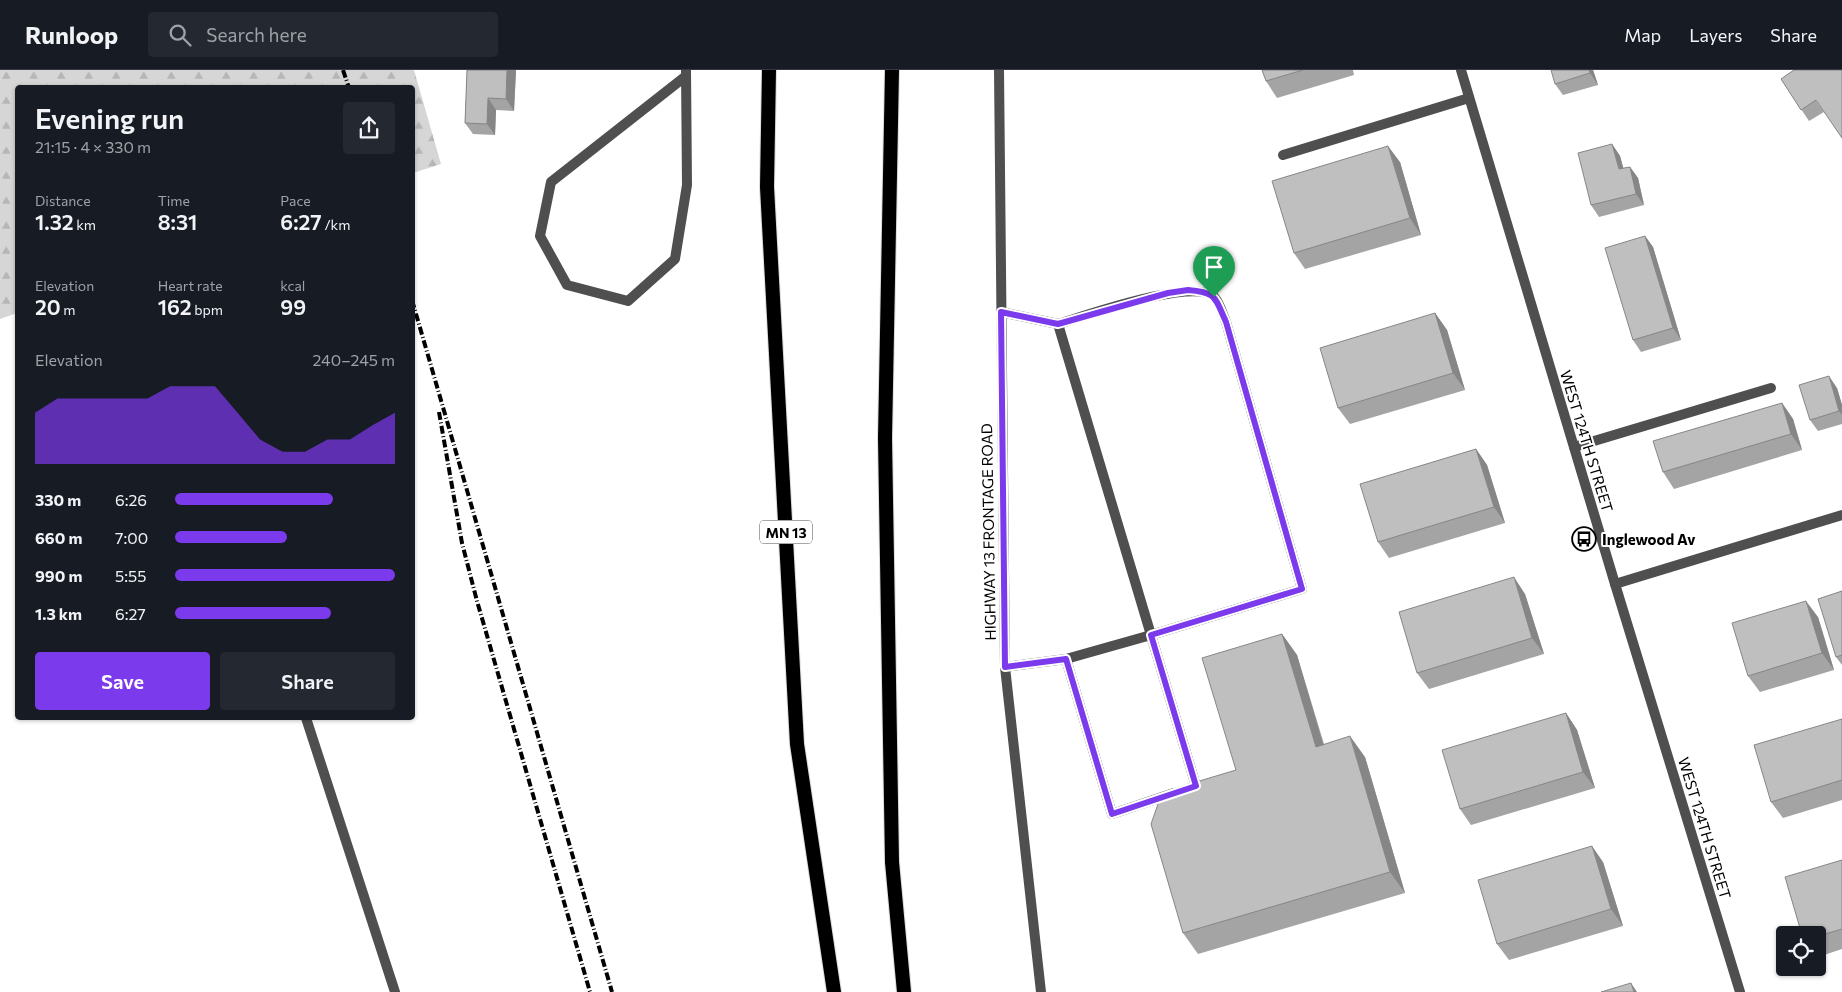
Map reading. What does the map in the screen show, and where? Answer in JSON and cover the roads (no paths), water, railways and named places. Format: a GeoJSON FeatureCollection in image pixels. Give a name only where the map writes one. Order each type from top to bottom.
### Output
{"type":"FeatureCollection","features":[{"type":"Feature","properties":{"kind":"highway","name":"MN 13"},"geometry":{"type":"LineString","coordinates":[[769,70],[766,187],[797,744],[834,992]]}},
{"type":"Feature","properties":{"kind":"highway"},"geometry":{"type":"LineString","coordinates":[[892,70],[885,438],[892,862],[904,992]]}},
{"type":"Feature","properties":{"kind":"street","name":"HIGHWAY 13 FRONTAGE ROAD"},"geometry":{"type":"LineString","coordinates":[[999,70],[1005,667],[1041,992]]}},
{"type":"Feature","properties":{"kind":"street","name":"WEST 124TH STREET"},"geometry":{"type":"LineString","coordinates":[[1461,70],[1614,584],[1740,992]]}},
{"type":"Feature","properties":{"kind":"street"},"geometry":{"type":"LineString","coordinates":[[686,73],[687,185],[675,259],[628,301],[567,285],[540,236],[551,182],[686,73]]}},
{"type":"Feature","properties":{"kind":"street"},"geometry":{"type":"LineString","coordinates":[[1283,155],[1469,98]]}},
{"type":"Feature","properties":{"kind":"street"},"geometry":{"type":"LineString","coordinates":[[1001,312],[1058,324],[1168,293],[1188,290],[1204,292],[1214,297],[1226,322],[1302,589],[1066,659],[1005,667]]}},
{"type":"Feature","properties":{"kind":"street"},"geometry":{"type":"LineString","coordinates":[[1058,324],[1196,786],[1112,814],[1066,659]]}},
{"type":"Feature","properties":{"kind":"street"},"geometry":{"type":"LineString","coordinates":[[1574,447],[1771,388]]}},
{"type":"Feature","properties":{"kind":"street"},"geometry":{"type":"LineString","coordinates":[[1614,584],[1842,515]]}},
{"type":"Feature","properties":{"kind":"street"},"geometry":{"type":"LineString","coordinates":[[307,720],[395,992]]}},
{"type":"Feature","properties":{"kind":"railway"},"geometry":{"type":"LineString","coordinates":[[343,70],[348,85]]}},
{"type":"Feature","properties":{"kind":"railway"},"geometry":{"type":"LineString","coordinates":[[415,310],[612,992]]}},
{"type":"Feature","properties":{"kind":"railway"},"geometry":{"type":"LineString","coordinates":[[439,412],[462,543],[477,601],[590,992]]}},
{"type":"Feature","properties":{"kind":"place","name":"Inglewood Av"},"geometry":{"type":"Point","coordinates":[1584,539]}}]}
